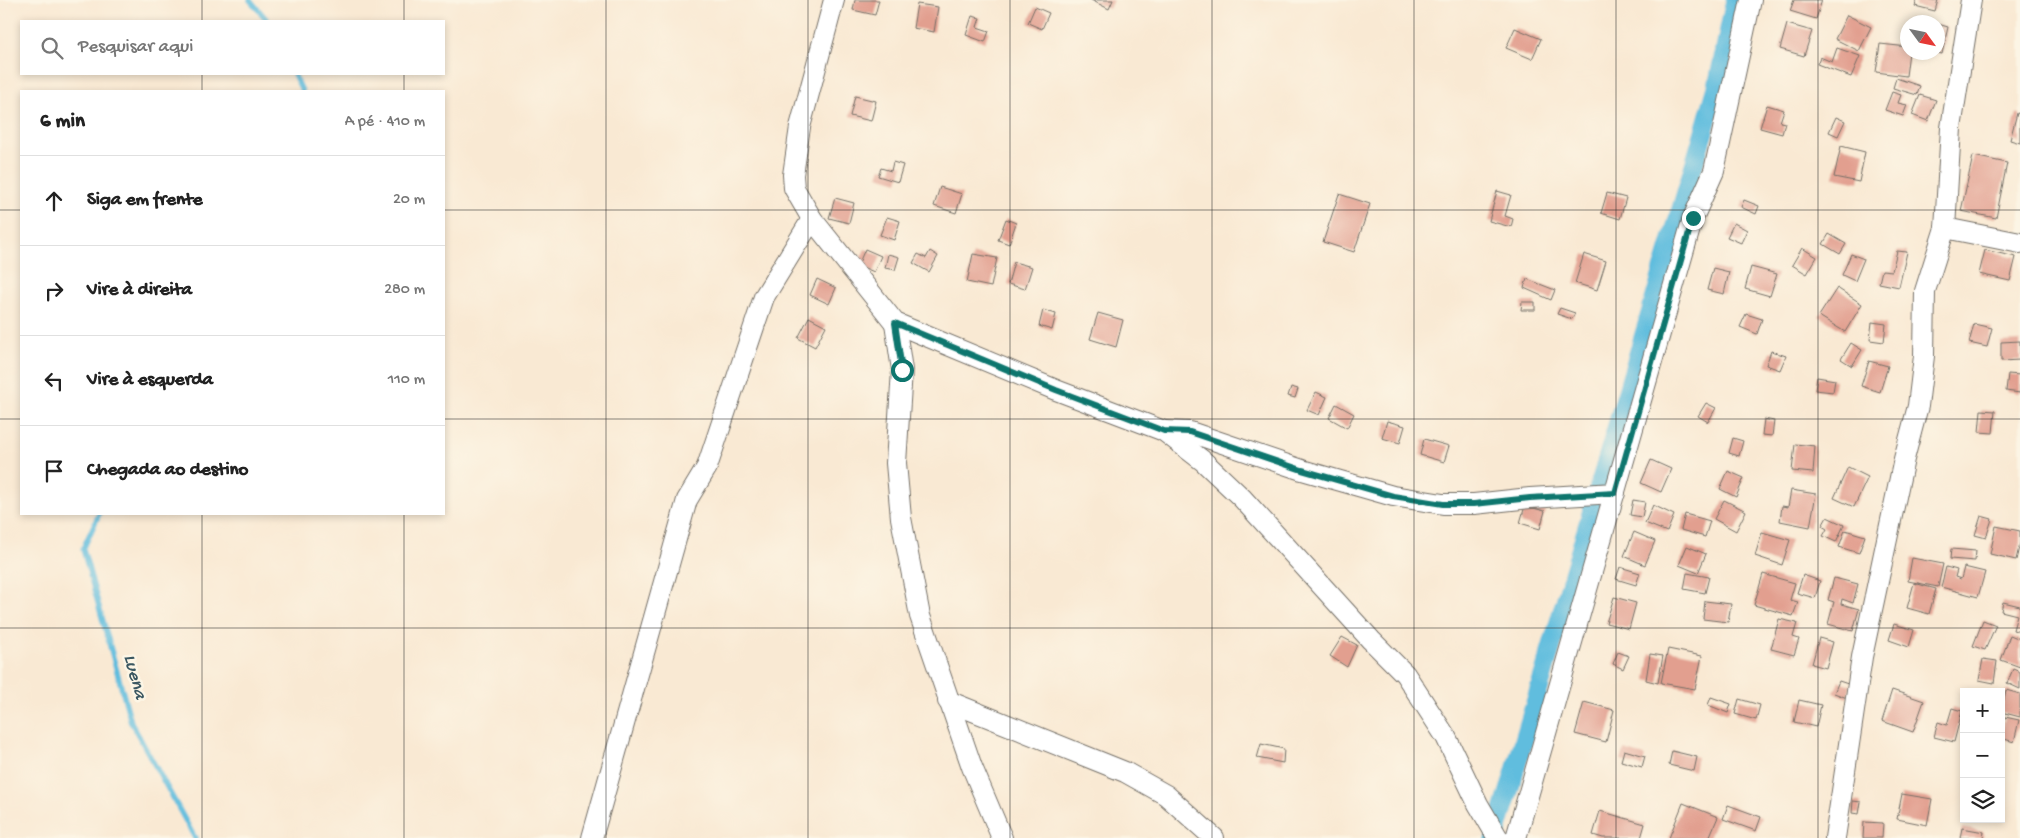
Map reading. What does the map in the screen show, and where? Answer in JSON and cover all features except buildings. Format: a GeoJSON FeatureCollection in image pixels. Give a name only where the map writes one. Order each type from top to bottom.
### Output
{"type":"FeatureCollection","features":[{"type":"Feature","properties":{"kind":"street"},"geometry":{"type":"LineString","coordinates":[[834,0],[800,127],[793,174],[794,188],[812,219],[895,323],[1056,390],[1164,431],[1202,461],[1242,498],[1370,640],[1405,674],[1446,737],[1478,804],[1498,838]]}},
{"type":"Feature","properties":{"kind":"street"},"geometry":{"type":"LineString","coordinates":[[1516,838],[1693,218],[1714,171],[1751,0]]}},
{"type":"Feature","properties":{"kind":"street"},"geometry":{"type":"LineString","coordinates":[[1835,838],[1862,657],[1904,459],[1918,406],[1924,356],[1925,291],[1945,228],[1951,128],[1971,0]]}},
{"type":"Feature","properties":{"kind":"street"},"geometry":{"type":"LineString","coordinates":[[592,838],[687,500],[707,467],[764,297],[812,219]]}},
{"type":"Feature","properties":{"kind":"street"},"geometry":{"type":"LineString","coordinates":[[1945,228],[2020,243]]}},
{"type":"Feature","properties":{"kind":"street"},"geometry":{"type":"LineString","coordinates":[[895,323],[902,370],[896,463],[901,518],[920,616],[972,767],[1002,838]]}},
{"type":"Feature","properties":{"kind":"street"},"geometry":{"type":"LineString","coordinates":[[1164,431],[1190,432],[1302,470],[1393,496],[1443,504],[1474,504],[1530,498],[1615,493]]}},
{"type":"Feature","properties":{"kind":"street"},"geometry":{"type":"LineString","coordinates":[[948,701],[1126,772],[1166,795],[1214,838]]}},
{"type":"Feature","properties":{"kind":"waterway","name":"Luena"},"geometry":{"type":"LineString","coordinates":[[250,0],[267,20]]}},
{"type":"Feature","properties":{"kind":"waterway"},"geometry":{"type":"LineString","coordinates":[[1495,838],[1717,87],[1735,0]]}},
{"type":"Feature","properties":{"kind":"waterway","name":"Luena"},"geometry":{"type":"LineString","coordinates":[[294,75],[302,90]]}},
{"type":"Feature","properties":{"kind":"waterway","name":"Luena"},"geometry":{"type":"LineString","coordinates":[[99,515],[83,549],[131,722],[195,838]]}},
{"type":"Feature","properties":{"kind":"route"},"geometry":{"type":"LineString","coordinates":[[902,370],[895,323],[1056,390],[1164,431],[1190,432],[1302,470],[1393,496],[1443,504],[1474,504],[1530,498],[1615,493],[1693,218]]}}]}
